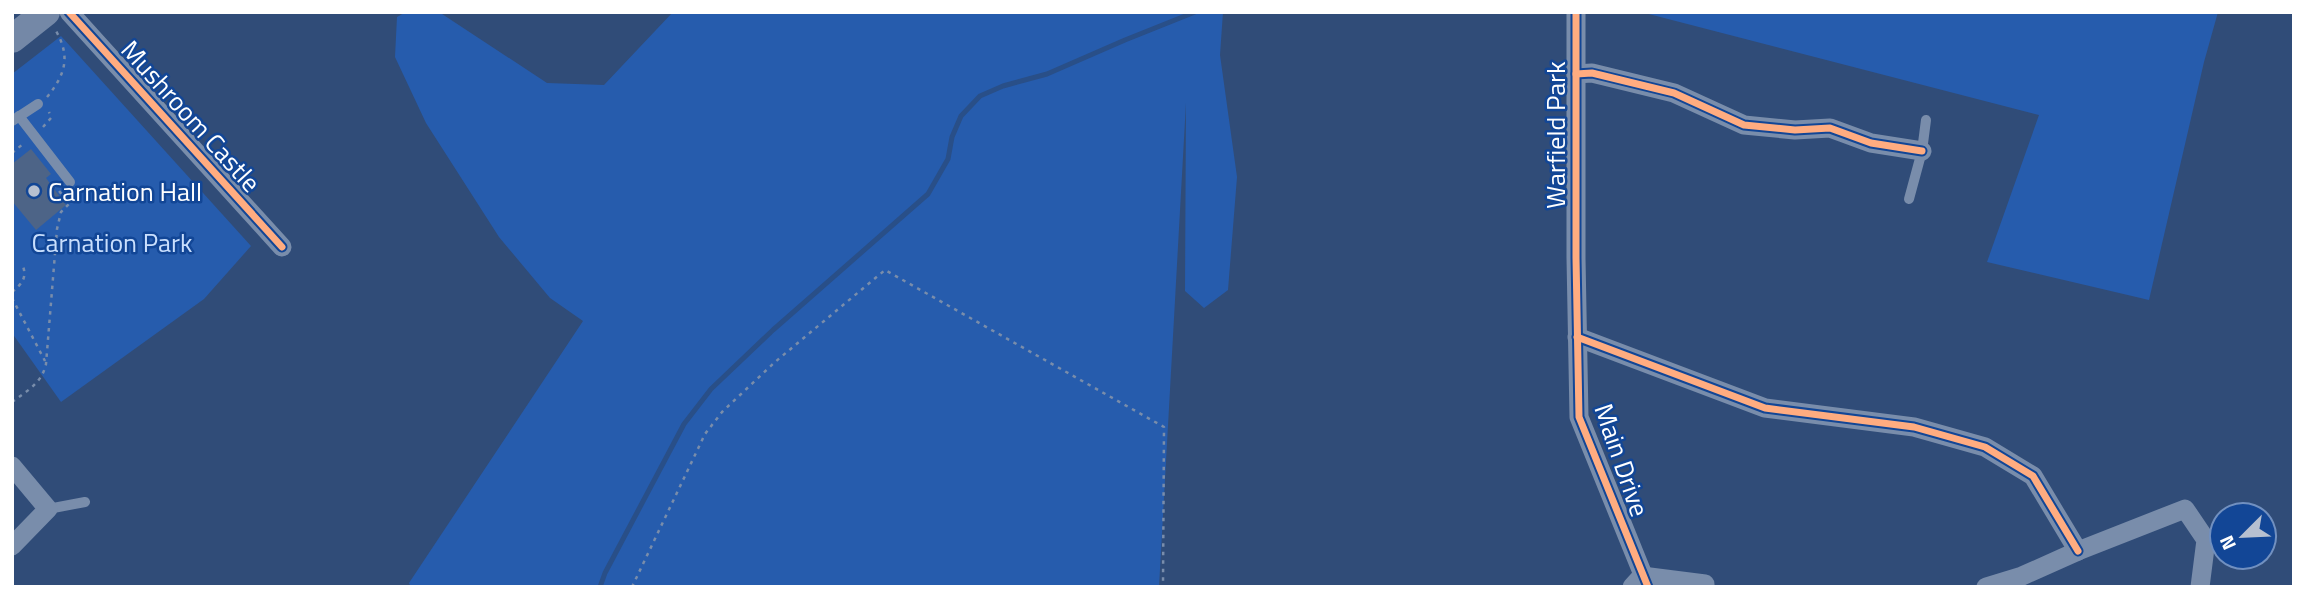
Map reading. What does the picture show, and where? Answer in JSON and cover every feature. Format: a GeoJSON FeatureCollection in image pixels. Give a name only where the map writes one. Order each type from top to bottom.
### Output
{"type":"FeatureCollection","features":[{"type":"Feature","properties":{"kind":"main road"},"geometry":{"type":"LineString","coordinates":[[12,39],[53,13]]}},
{"type":"Feature","properties":{"kind":"street","name":"Warfield Park"},"geometry":{"type":"LineString","coordinates":[[1576,12],[1576,258]]}},
{"type":"Feature","properties":{"kind":"street","name":"Mushroom Castle"},"geometry":{"type":"LineString","coordinates":[[53,13],[282,247]]}},
{"type":"Feature","properties":{"kind":"street"},"geometry":{"type":"LineString","coordinates":[[1576,74],[1592,72],[1674,93],[1744,125],[1795,130],[1830,128],[1871,143],[1922,151]]}},
{"type":"Feature","properties":{"kind":"street","name":"Main Drive"},"geometry":{"type":"LineString","coordinates":[[1576,258],[1579,417],[1641,583]]}},
{"type":"Feature","properties":{"kind":"street"},"geometry":{"type":"LineString","coordinates":[[1577,337],[1765,408],[1914,427],[1985,447],[2033,475],[2078,551]]}},
{"type":"Feature","properties":{"kind":"street"},"geometry":{"type":"LineString","coordinates":[[12,466],[48,509],[12,545]]}},
{"type":"Feature","properties":{"kind":"street"},"geometry":{"type":"LineString","coordinates":[[1986,587],[2022,576],[2185,509],[2206,540],[2200,587]]}},
{"type":"Feature","properties":{"kind":"street"},"geometry":{"type":"LineString","coordinates":[[1641,583],[1705,584],[1705,587]]}},
{"type":"Feature","properties":{"kind":"lane"},"geometry":{"type":"LineString","coordinates":[[43,104],[16,119],[34,135],[70,182]]}},
{"type":"Feature","properties":{"kind":"lane"},"geometry":{"type":"LineString","coordinates":[[1909,199],[1922,151],[1926,120]]}},
{"type":"Feature","properties":{"kind":"lane"},"geometry":{"type":"LineString","coordinates":[[48,509],[85,502]]}},
{"type":"Feature","properties":{"kind":"path"},"geometry":{"type":"LineString","coordinates":[[12,153],[51,118],[43,104],[60,80],[65,57],[53,13]]}},
{"type":"Feature","properties":{"kind":"path"},"geometry":{"type":"LineString","coordinates":[[12,402],[37,383],[44,374],[46,364],[57,229],[61,212],[70,202],[54,187],[53,174]]}},
{"type":"Feature","properties":{"kind":"path"},"geometry":{"type":"LineString","coordinates":[[12,292],[24,280],[25,271],[22,264]]}},
{"type":"Feature","properties":{"kind":"path"},"geometry":{"type":"LineString","coordinates":[[632,587],[705,434],[722,412],[775,362],[885,270],[1164,427],[1163,587]]}},
{"type":"Feature","properties":{"kind":"path"},"geometry":{"type":"LineString","coordinates":[[12,298],[46,364]]}},
{"type":"Feature","properties":{"kind":"green space"},"geometry":{"type":"Polygon","coordinates":[[[406,12],[439,12],[547,83],[604,85],[673,12],[1223,12],[1220,55],[1237,177],[1228,290],[1204,308],[1185,291],[1186,103],[1159,587],[411,587],[409,583],[583,321],[550,298],[499,237],[426,123],[395,57],[397,17],[406,12]]]}},
{"type":"Feature","properties":{"kind":"green space"},"geometry":{"type":"Polygon","coordinates":[[[1641,12],[2218,12],[2149,300],[1987,262],[2039,115],[1641,12]]]}},
{"type":"Feature","properties":{"kind":"green space","name":"Carnation Park"},"geometry":{"type":"Polygon","coordinates":[[[61,36],[251,246],[204,299],[61,402],[12,333],[12,74],[61,36]]]}},
{"type":"Feature","properties":{"kind":"building","name":"Carnation Hall"},"geometry":{"type":"Polygon","coordinates":[[[31,149],[51,174],[46,178],[66,205],[36,230],[12,201],[12,164],[31,149]]]}},
{"type":"Feature","properties":{"kind":"waterway"},"geometry":{"type":"LineString","coordinates":[[600,587],[684,424],[711,389],[773,330],[928,194],[948,159],[952,137],[961,116],[980,96],[1003,86],[1047,74],[1195,12]]}},
{"type":"Feature","properties":{"kind":"cycle path"},"geometry":{"type":"LineString","coordinates":[[69,12],[282,247]]}},
{"type":"Feature","properties":{"kind":"cycle path"},"geometry":{"type":"LineString","coordinates":[[1576,12],[1579,417],[1648,587]]}},
{"type":"Feature","properties":{"kind":"cycle path"},"geometry":{"type":"LineString","coordinates":[[1576,74],[1592,73],[1674,93],[1744,125],[1795,130],[1830,128],[1871,143],[1922,151]]}},
{"type":"Feature","properties":{"kind":"cycle path"},"geometry":{"type":"LineString","coordinates":[[1577,337],[1765,408],[1914,427],[1985,447],[2033,476],[2078,551]]}},
{"type":"Feature","properties":{"kind":"place","name":"Carnation Hall"},"geometry":{"type":"Point","coordinates":[34,191]}}]}
